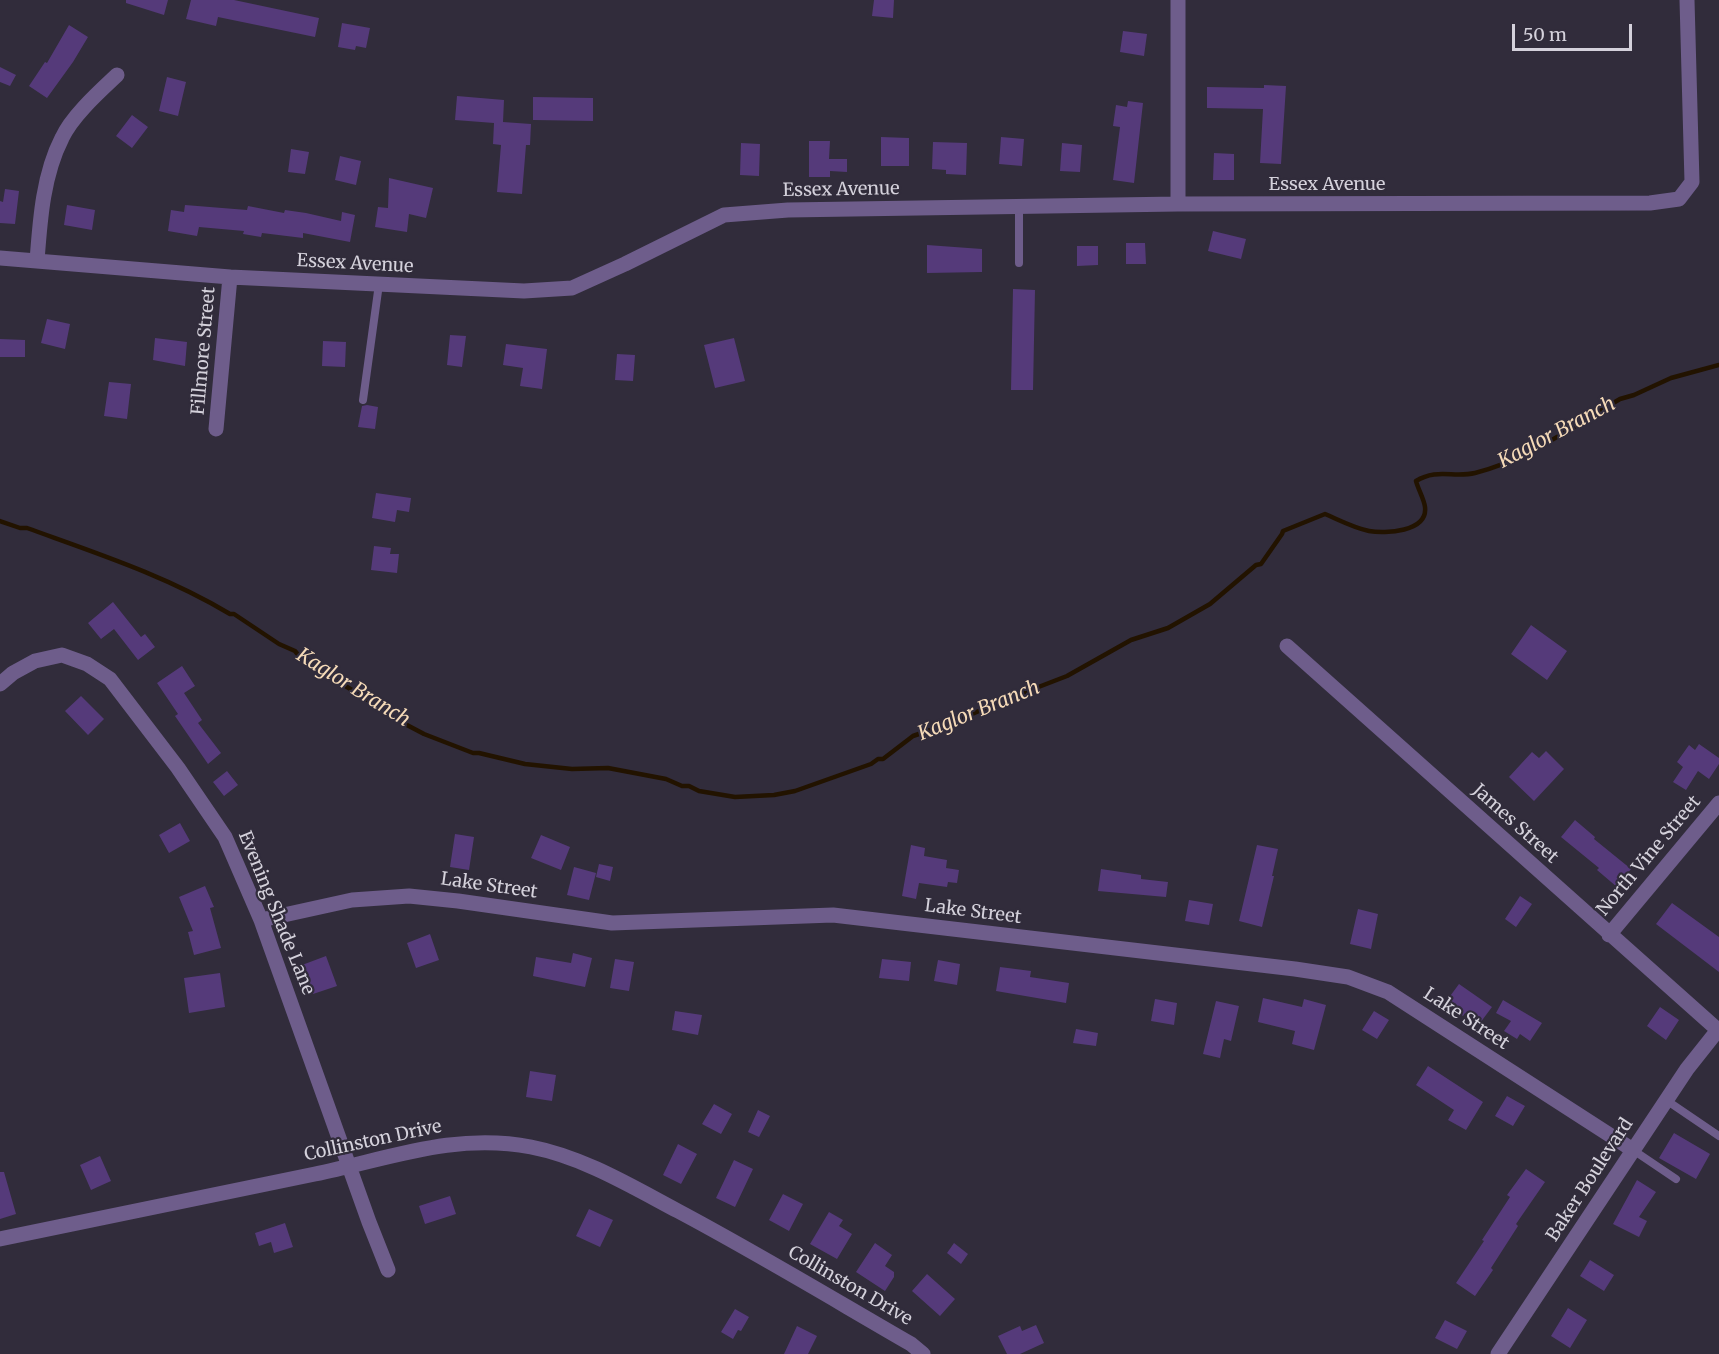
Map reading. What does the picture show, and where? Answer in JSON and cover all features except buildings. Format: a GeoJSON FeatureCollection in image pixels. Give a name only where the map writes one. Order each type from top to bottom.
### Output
{"type":"FeatureCollection","features":[{"type":"Feature","properties":{"kind":"street"},"geometry":{"type":"LineString","coordinates":[[1178,0],[1178,204]]}},
{"type":"Feature","properties":{"kind":"street","name":"Essex Avenue"},"geometry":{"type":"LineString","coordinates":[[0,258],[230,277],[524,291],[572,288],[724,215],[788,210],[1178,204],[1650,203],[1679,199],[1692,182],[1687,0]]}},
{"type":"Feature","properties":{"kind":"street"},"geometry":{"type":"LineString","coordinates":[[37,261],[46,184],[59,143],[95,95],[117,75]]}},
{"type":"Feature","properties":{"kind":"street","name":"Fillmore Street"},"geometry":{"type":"LineString","coordinates":[[216,429],[230,277]]}},
{"type":"Feature","properties":{"kind":"street","name":"James Street"},"geometry":{"type":"LineString","coordinates":[[1287,646],[1718,1031]]}},
{"type":"Feature","properties":{"kind":"street","name":"Evening Shade Lane"},"geometry":{"type":"LineString","coordinates":[[0,684],[13,673],[35,661],[62,655],[87,664],[110,679],[178,768],[225,837],[261,920],[388,1270]]}},
{"type":"Feature","properties":{"kind":"street","name":"North Vine Street"},"geometry":{"type":"LineString","coordinates":[[1610,935],[1719,803]]}},
{"type":"Feature","properties":{"kind":"street","name":"Lake Street"},"geometry":{"type":"LineString","coordinates":[[261,920],[351,900],[409,896],[612,923],[832,915],[1348,977],[1388,992],[1633,1150]]}},
{"type":"Feature","properties":{"kind":"street","name":"Baker Boulevard"},"geometry":{"type":"LineString","coordinates":[[1498,1354],[1687,1069],[1718,1031]]}},
{"type":"Feature","properties":{"kind":"street","name":"Collinston Drive"},"geometry":{"type":"LineString","coordinates":[[0,1239],[349,1167],[439,1145],[503,1142],[562,1154],[625,1182],[731,1239],[910,1344],[923,1354]]}},
{"type":"Feature","properties":{"kind":"lane"},"geometry":{"type":"LineString","coordinates":[[1019,207],[1020,263]]}},
{"type":"Feature","properties":{"kind":"lane"},"geometry":{"type":"LineString","coordinates":[[363,400],[379,284]]}},
{"type":"Feature","properties":{"kind":"lane"},"geometry":{"type":"LineString","coordinates":[[1666,1100],[1719,1136]]}},
{"type":"Feature","properties":{"kind":"lane"},"geometry":{"type":"LineString","coordinates":[[1633,1150],[1676,1179]]}},
{"type":"Feature","properties":{"kind":"waterway","name":"Kaglor Branch"},"geometry":{"type":"LineString","coordinates":[[0,521],[27,528],[105,556],[206,600],[234,614],[279,644],[295,651],[299,656],[327,672],[388,715],[424,734],[473,753],[525,764],[572,769],[608,768],[666,779],[699,791],[735,797],[774,795],[795,791],[883,759],[913,736],[954,722],[1067,676],[1131,640],[1168,628],[1210,604],[1256,565],[1261,564],[1283,531],[1325,514],[1369,531],[1404,530],[1420,522],[1424,515],[1425,507],[1416,481],[1438,474],[1475,473],[1513,460],[1550,441],[1620,399],[1671,378],[1719,365]]}}]}
